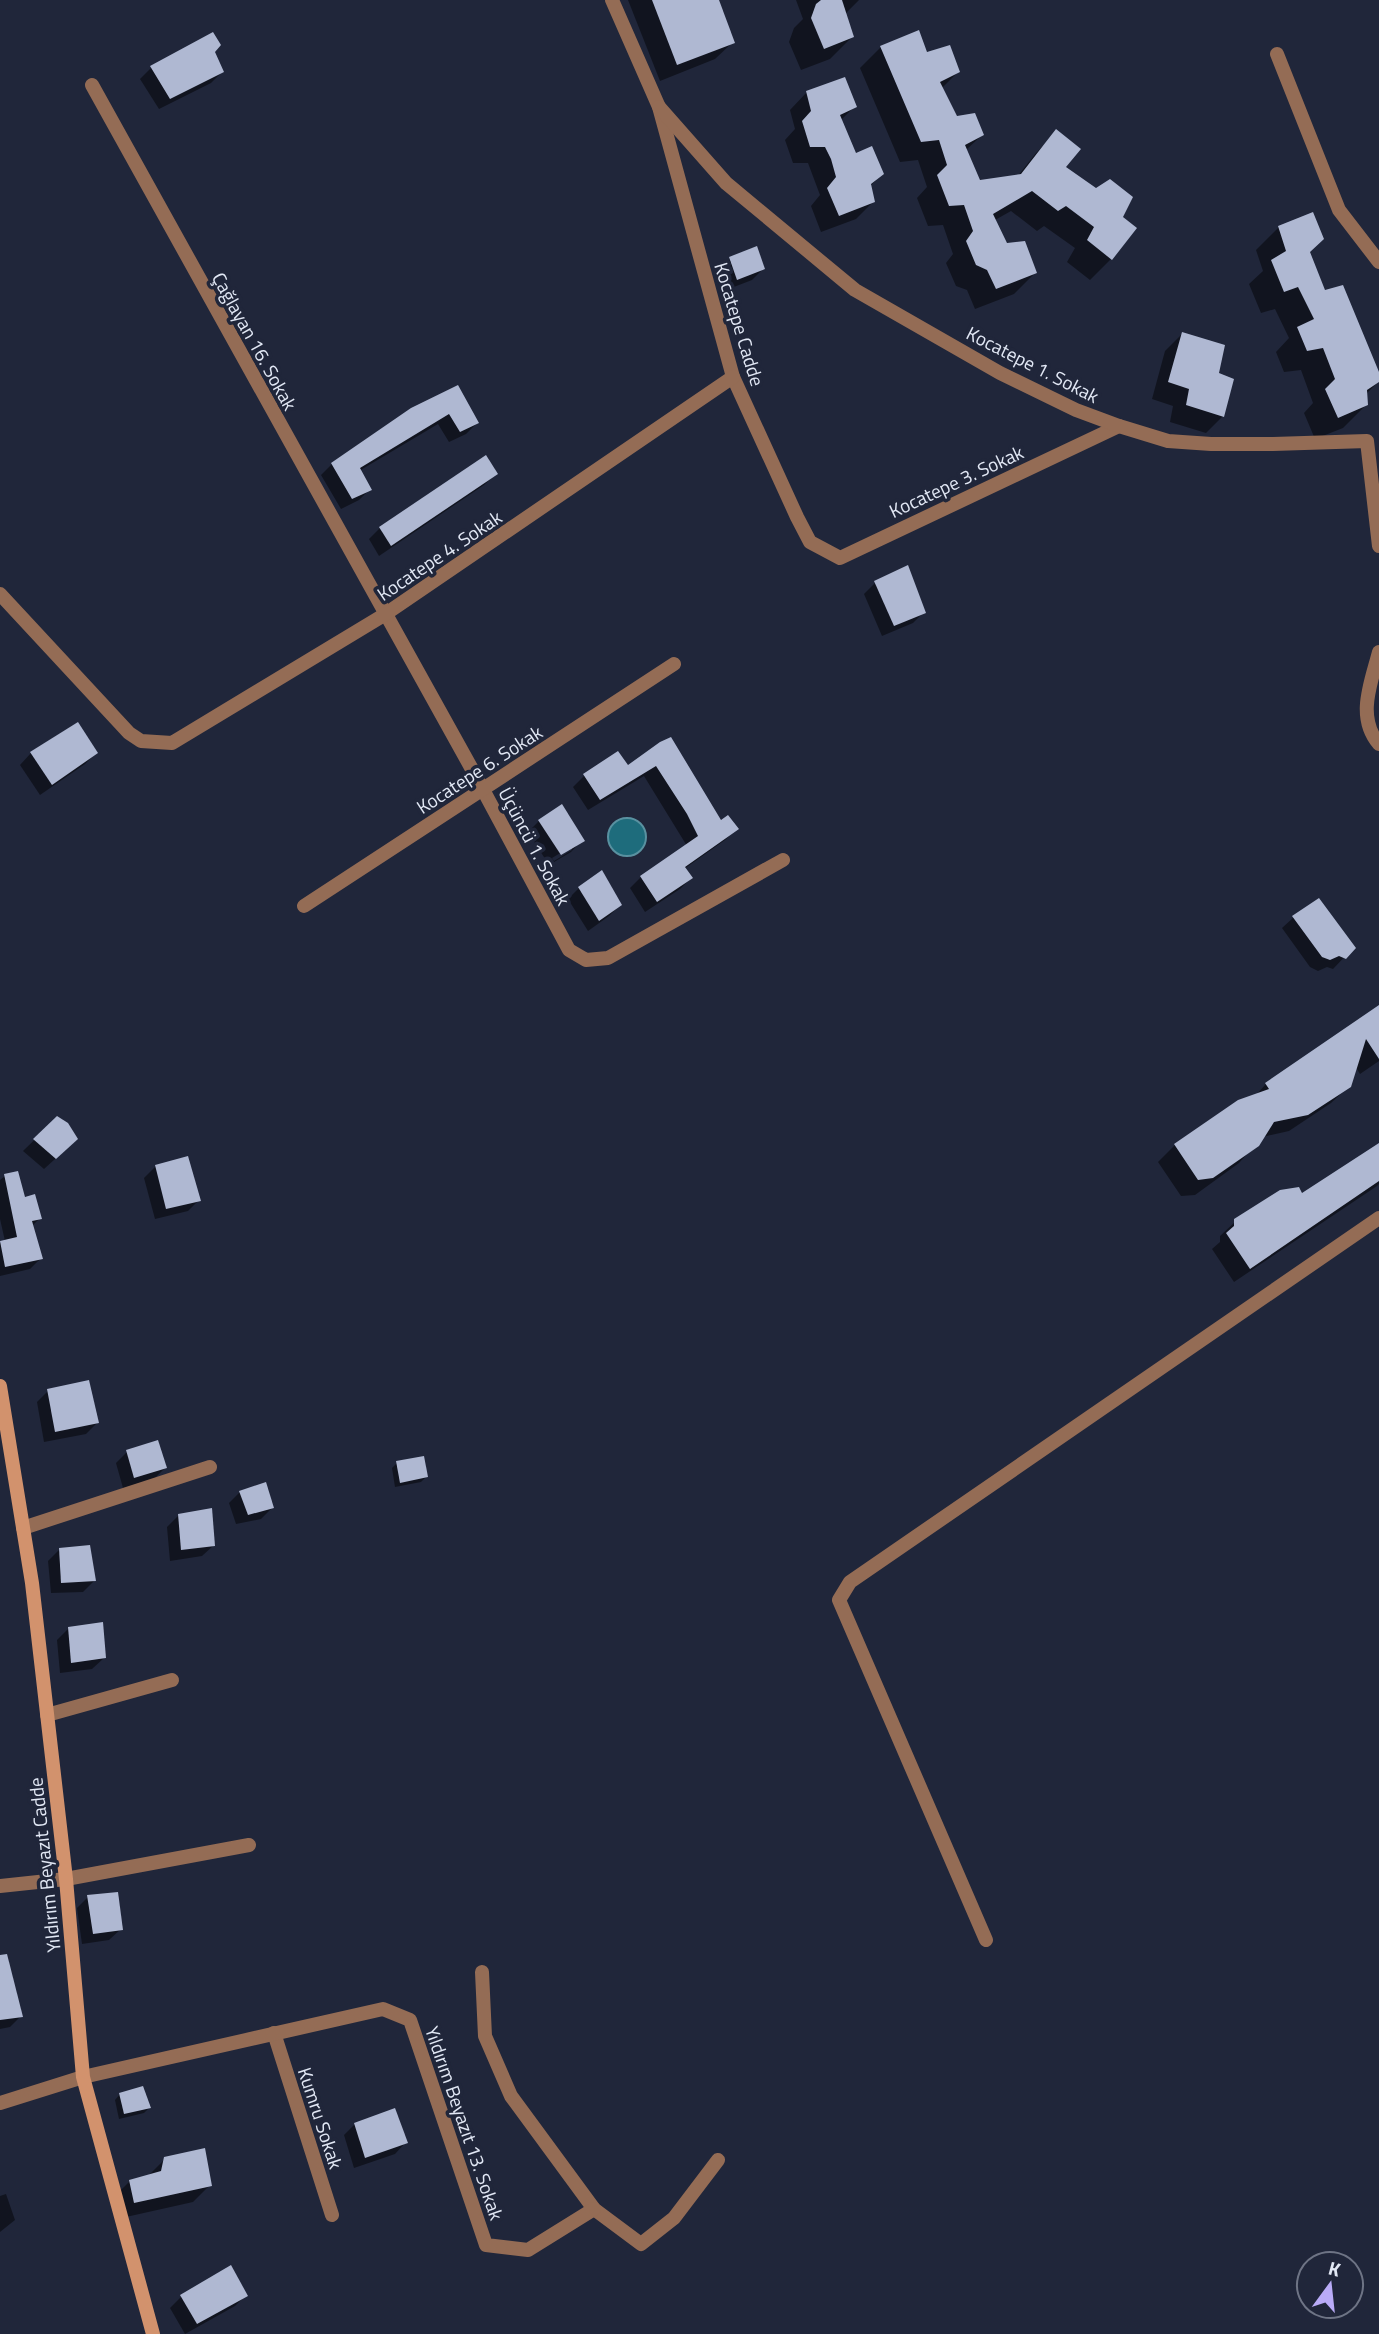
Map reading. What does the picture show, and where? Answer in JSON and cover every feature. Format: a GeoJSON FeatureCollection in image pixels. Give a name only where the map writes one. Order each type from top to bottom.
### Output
{"type":"FeatureCollection","features":[{"type":"Feature","properties":{"kind":"street"},"geometry":{"type":"LineString","coordinates":[[612,0],[659,107]]}},
{"type":"Feature","properties":{"kind":"street"},"geometry":{"type":"LineString","coordinates":[[1277,54],[1339,210],[1379,262]]}},
{"type":"Feature","properties":{"kind":"street","name":"Çağlayan 16. Sokak"},"geometry":{"type":"LineString","coordinates":[[92,85],[384,615]]}},
{"type":"Feature","properties":{"kind":"street","name":"Kocatepe Cadde"},"geometry":{"type":"LineString","coordinates":[[659,107],[733,377],[810,542]]}},
{"type":"Feature","properties":{"kind":"street","name":"Kocatepe 1. Sokak"},"geometry":{"type":"LineString","coordinates":[[659,107],[726,183],[855,290],[1000,373],[1076,410],[1168,440],[1211,444],[1367,441]]}},
{"type":"Feature","properties":{"kind":"street","name":"Kocatepe 4. Sokak"},"geometry":{"type":"LineString","coordinates":[[0,594],[130,733],[141,741],[172,743],[384,615],[733,377]]}},
{"type":"Feature","properties":{"kind":"street","name":"Kocatepe 3. Sokak"},"geometry":{"type":"LineString","coordinates":[[810,542],[840,558],[1119,426]]}},
{"type":"Feature","properties":{"kind":"street"},"geometry":{"type":"LineString","coordinates":[[1379,430],[1367,441],[1379,546]]}},
{"type":"Feature","properties":{"kind":"street","name":"Üçüncü 1. Sokak"},"geometry":{"type":"LineString","coordinates":[[384,615],[483,789],[569,950],[586,960],[608,958],[783,860]]}},
{"type":"Feature","properties":{"kind":"street"},"geometry":{"type":"LineString","coordinates":[[1379,652],[1366,706],[1366,722],[1379,744]]}},
{"type":"Feature","properties":{"kind":"street","name":"Kocatepe 6. Sokak"},"geometry":{"type":"LineString","coordinates":[[304,906],[674,664]]}},
{"type":"Feature","properties":{"kind":"street"},"geometry":{"type":"LineString","coordinates":[[986,1940],[839,1600],[850,1582],[1379,1218]]}},
{"type":"Feature","properties":{"kind":"street","name":"Yıldırım Beyazıt Cadde"},"geometry":{"type":"LineString","coordinates":[[0,1387],[23,1528],[47,1715],[66,1879],[83,2077],[153,2334]]}},
{"type":"Feature","properties":{"kind":"street"},"geometry":{"type":"LineString","coordinates":[[23,1528],[211,1467]]}},
{"type":"Feature","properties":{"kind":"street"},"geometry":{"type":"LineString","coordinates":[[47,1715],[172,1680]]}},
{"type":"Feature","properties":{"kind":"street"},"geometry":{"type":"LineString","coordinates":[[0,1886],[66,1879],[249,1845]]}},
{"type":"Feature","properties":{"kind":"street"},"geometry":{"type":"LineString","coordinates":[[482,1972],[485,2036],[511,2096],[594,2209],[641,2244],[674,2218],[718,2160]]}},
{"type":"Feature","properties":{"kind":"street","name":"Yıldırım Beyazıt 13. Sokak"},"geometry":{"type":"LineString","coordinates":[[0,2103],[83,2077],[383,2009],[410,2020],[486,2245],[528,2250],[594,2209]]}},
{"type":"Feature","properties":{"kind":"street","name":"Kumru Sokak"},"geometry":{"type":"LineString","coordinates":[[274,2033],[332,2215]]}},
{"type":"Feature","properties":{"kind":"water"},"geometry":{"type":"Polygon","coordinates":[[[627,818],[641,823],[646,837],[641,851],[627,856],[613,851],[608,837],[613,823],[627,818]]]}},
{"type":"Feature","properties":{"kind":"building"},"geometry":{"type":"Polygon","coordinates":[[[652,0],[719,0],[735,43],[677,65],[652,0]]]}},
{"type":"Feature","properties":{"kind":"building"},"geometry":{"type":"Polygon","coordinates":[[[821,0],[842,0],[854,37],[824,49],[811,18],[816,4],[821,0]]]}},
{"type":"Feature","properties":{"kind":"building"},"geometry":{"type":"Polygon","coordinates":[[[919,30],[927,52],[950,45],[960,72],[940,82],[957,116],[975,113],[984,135],[965,145],[980,180],[1021,174],[1056,129],[1081,149],[1066,167],[1096,188],[1110,179],[1133,197],[1123,217],[1137,228],[1112,260],[1087,240],[1094,227],[1066,206],[1058,211],[1032,191],[993,214],[1007,243],[1025,241],[1037,273],[996,289],[987,270],[976,265],[966,241],[973,231],[964,205],[949,206],[937,175],[947,165],[939,140],[921,142],[880,46],[919,30]]]}},
{"type":"Feature","properties":{"kind":"building"},"geometry":{"type":"Polygon","coordinates":[[[213,32],[221,45],[215,52],[224,72],[170,99],[150,66],[213,32]]]}},
{"type":"Feature","properties":{"kind":"building"},"geometry":{"type":"Polygon","coordinates":[[[845,77],[857,107],[840,115],[856,153],[872,146],[884,174],[871,184],[875,202],[839,216],[827,188],[836,177],[831,159],[825,147],[810,147],[802,121],[811,111],[806,91],[845,77]]]}},
{"type":"Feature","properties":{"kind":"building"},"geometry":{"type":"Polygon","coordinates":[[[1313,212],[1324,239],[1310,252],[1325,290],[1343,285],[1379,372],[1379,382],[1367,390],[1368,405],[1338,418],[1325,389],[1335,379],[1323,348],[1307,351],[1297,327],[1314,319],[1298,287],[1284,292],[1271,260],[1286,251],[1278,226],[1313,212]]]}},
{"type":"Feature","properties":{"kind":"building"},"geometry":{"type":"Polygon","coordinates":[[[757,246],[765,269],[737,280],[729,257],[757,246]]]}},
{"type":"Feature","properties":{"kind":"building"},"geometry":{"type":"Polygon","coordinates":[[[1182,332],[1225,345],[1219,373],[1234,379],[1224,417],[1186,405],[1189,389],[1168,382],[1182,332]]]}},
{"type":"Feature","properties":{"kind":"building"},"geometry":{"type":"Polygon","coordinates":[[[458,385],[479,423],[460,432],[449,414],[360,468],[372,490],[352,499],[331,463],[411,408],[458,385]]]}},
{"type":"Feature","properties":{"kind":"building"},"geometry":{"type":"Polygon","coordinates":[[[486,455],[498,474],[391,546],[379,527],[486,455]]]}},
{"type":"Feature","properties":{"kind":"building"},"geometry":{"type":"Polygon","coordinates":[[[908,565],[926,613],[894,626],[874,581],[908,565]]]}},
{"type":"Feature","properties":{"kind":"building"},"geometry":{"type":"Polygon","coordinates":[[[78,722],[98,753],[52,785],[30,752],[78,722]]]}},
{"type":"Feature","properties":{"kind":"building"},"geometry":{"type":"Polygon","coordinates":[[[671,737],[721,820],[728,815],[739,829],[685,867],[693,878],[657,902],[640,876],[698,836],[687,814],[656,766],[600,800],[583,774],[618,751],[628,765],[671,737]]]}},
{"type":"Feature","properties":{"kind":"building"},"geometry":{"type":"Polygon","coordinates":[[[562,804],[585,841],[561,855],[538,820],[562,804]]]}},
{"type":"Feature","properties":{"kind":"building"},"geometry":{"type":"Polygon","coordinates":[[[602,870],[622,905],[599,921],[578,887],[602,870]]]}},
{"type":"Feature","properties":{"kind":"building"},"geometry":{"type":"Polygon","coordinates":[[[1319,898],[1356,948],[1346,959],[1339,956],[1330,960],[1322,957],[1292,916],[1319,898]]]}},
{"type":"Feature","properties":{"kind":"building"},"geometry":{"type":"Polygon","coordinates":[[[1379,1005],[1379,1059],[1366,1039],[1351,1087],[1308,1115],[1274,1122],[1259,1146],[1213,1178],[1198,1180],[1174,1144],[1238,1100],[1269,1089],[1265,1083],[1379,1005]]]}},
{"type":"Feature","properties":{"kind":"building"},"geometry":{"type":"Polygon","coordinates":[[[57,1116],[68,1123],[78,1139],[56,1159],[33,1139],[57,1116]]]}},
{"type":"Feature","properties":{"kind":"building"},"geometry":{"type":"Polygon","coordinates":[[[1379,1143],[1379,1181],[1250,1269],[1226,1233],[1234,1226],[1234,1219],[1280,1190],[1299,1187],[1302,1193],[1379,1143]]]}},
{"type":"Feature","properties":{"kind":"building"},"geometry":{"type":"Polygon","coordinates":[[[188,1156],[201,1201],[166,1209],[155,1165],[188,1156]]]}},
{"type":"Feature","properties":{"kind":"building"},"geometry":{"type":"Polygon","coordinates":[[[18,1171],[25,1197],[35,1194],[42,1219],[32,1221],[43,1259],[5,1267],[0,1241],[17,1237],[4,1174],[18,1171]]]}},
{"type":"Feature","properties":{"kind":"building"},"geometry":{"type":"Polygon","coordinates":[[[89,1380],[99,1423],[55,1432],[47,1389],[89,1380]]]}},
{"type":"Feature","properties":{"kind":"building"},"geometry":{"type":"Polygon","coordinates":[[[158,1440],[167,1468],[134,1478],[126,1450],[158,1440]]]}},
{"type":"Feature","properties":{"kind":"building"},"geometry":{"type":"Polygon","coordinates":[[[424,1456],[428,1477],[400,1483],[396,1461],[424,1456]]]}},
{"type":"Feature","properties":{"kind":"building"},"geometry":{"type":"Polygon","coordinates":[[[266,1482],[274,1508],[248,1515],[239,1491],[266,1482]]]}},
{"type":"Feature","properties":{"kind":"building"},"geometry":{"type":"Polygon","coordinates":[[[212,1508],[215,1546],[181,1550],[178,1514],[212,1508]]]}},
{"type":"Feature","properties":{"kind":"building"},"geometry":{"type":"Polygon","coordinates":[[[90,1545],[96,1581],[61,1583],[59,1548],[90,1545]]]}},
{"type":"Feature","properties":{"kind":"building"},"geometry":{"type":"Polygon","coordinates":[[[103,1622],[106,1658],[71,1663],[68,1627],[103,1622]]]}},
{"type":"Feature","properties":{"kind":"building"},"geometry":{"type":"Polygon","coordinates":[[[118,1892],[123,1930],[93,1934],[87,1895],[118,1892]]]}},
{"type":"Feature","properties":{"kind":"building"},"geometry":{"type":"Polygon","coordinates":[[[7,1954],[23,2017],[0,2020],[0,1955],[7,1954]]]}},
{"type":"Feature","properties":{"kind":"building"},"geometry":{"type":"Polygon","coordinates":[[[143,2086],[151,2108],[124,2114],[119,2093],[143,2086]]]}},
{"type":"Feature","properties":{"kind":"building"},"geometry":{"type":"Polygon","coordinates":[[[395,2108],[408,2143],[365,2158],[354,2123],[395,2108]]]}},
{"type":"Feature","properties":{"kind":"building"},"geometry":{"type":"Polygon","coordinates":[[[205,2148],[212,2186],[134,2203],[129,2180],[161,2171],[164,2157],[205,2148]]]}},
{"type":"Feature","properties":{"kind":"building"},"geometry":{"type":"Polygon","coordinates":[[[231,2265],[248,2296],[197,2324],[180,2295],[231,2265]]]}}]}
